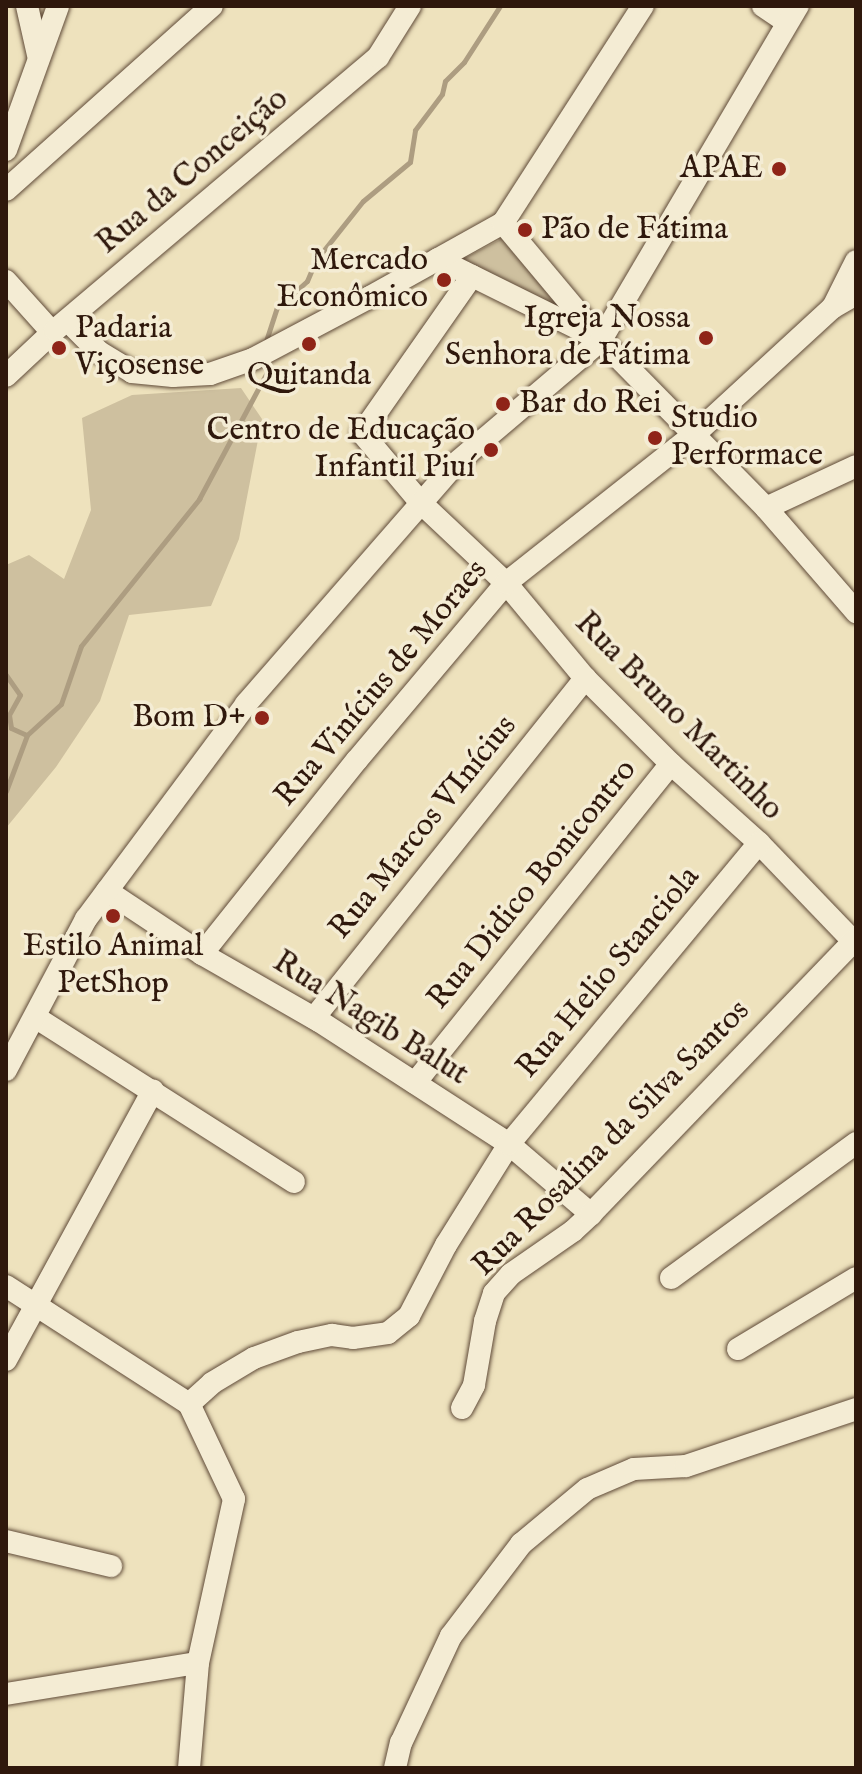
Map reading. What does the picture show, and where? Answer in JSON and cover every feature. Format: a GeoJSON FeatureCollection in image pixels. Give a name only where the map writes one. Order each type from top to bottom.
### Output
{"type":"FeatureCollection","features":[{"type":"Feature","properties":{"kind":"street"},"geometry":{"type":"LineString","coordinates":[[27,6],[38,55]]}},
{"type":"Feature","properties":{"kind":"street"},"geometry":{"type":"LineString","coordinates":[[6,150],[58,6]]}},
{"type":"Feature","properties":{"kind":"street"},"geometry":{"type":"LineString","coordinates":[[6,190],[212,6]]}},
{"type":"Feature","properties":{"kind":"street","name":"Rua da Conceição"},"geometry":{"type":"LineString","coordinates":[[6,376],[60,326],[378,57],[410,6]]}},
{"type":"Feature","properties":{"kind":"street"},"geometry":{"type":"LineString","coordinates":[[6,281],[60,326],[132,372],[173,376],[210,374],[253,359],[503,223],[643,6]]}},
{"type":"Feature","properties":{"kind":"street"},"geometry":{"type":"LineString","coordinates":[[6,1070],[86,919],[246,704],[455,464],[601,340],[792,14],[763,6]]}},
{"type":"Feature","properties":{"kind":"street"},"geometry":{"type":"LineString","coordinates":[[503,223],[601,340],[696,433],[856,612]]}},
{"type":"Feature","properties":{"kind":"street"},"geometry":{"type":"LineString","coordinates":[[438,259],[601,340]]}},
{"type":"Feature","properties":{"kind":"street"},"geometry":{"type":"LineString","coordinates":[[832,308],[856,261]]}},
{"type":"Feature","properties":{"kind":"street","name":"Rua Bruno Martinho"},"geometry":{"type":"LineString","coordinates":[[472,276],[362,433],[421,503],[506,583],[585,678],[671,764],[759,843],[855,941]]}},
{"type":"Feature","properties":{"kind":"street","name":"Rua Vinícius de Moraes"},"geometry":{"type":"LineString","coordinates":[[202,954],[357,760],[506,583],[696,433],[832,308],[856,294]]}},
{"type":"Feature","properties":{"kind":"street"},"geometry":{"type":"LineString","coordinates":[[766,508],[856,466]]}},
{"type":"Feature","properties":{"kind":"street","name":"Rua Marcos VInícius"},"geometry":{"type":"LineString","coordinates":[[314,1018],[585,678]]}},
{"type":"Feature","properties":{"kind":"street","name":"Rua Didico Bonicontro"},"geometry":{"type":"LineString","coordinates":[[415,1083],[671,764]]}},
{"type":"Feature","properties":{"kind":"street","name":"Rua Helio Stanciola"},"geometry":{"type":"LineString","coordinates":[[189,1404],[212,1383],[254,1358],[298,1342],[332,1335],[353,1338],[388,1333],[409,1316],[446,1245],[509,1144],[759,843]]}},
{"type":"Feature","properties":{"kind":"street","name":"Rua Nagib Balut"},"geometry":{"type":"LineString","coordinates":[[107,891],[202,954],[314,1018],[509,1144],[591,1214]]}},
{"type":"Feature","properties":{"kind":"street","name":"Rua Rosalina da Silva Santos"},"geometry":{"type":"LineString","coordinates":[[462,1408],[474,1385],[494,1293],[511,1274],[573,1231],[591,1214],[855,941]]}},
{"type":"Feature","properties":{"kind":"street"},"geometry":{"type":"LineString","coordinates":[[35,1017],[294,1182]]}},
{"type":"Feature","properties":{"kind":"street"},"geometry":{"type":"LineString","coordinates":[[6,1360],[153,1090]]}},
{"type":"Feature","properties":{"kind":"street"},"geometry":{"type":"LineString","coordinates":[[671,1278],[856,1143]]}},
{"type":"Feature","properties":{"kind":"street"},"geometry":{"type":"LineString","coordinates":[[738,1349],[856,1278]]}},
{"type":"Feature","properties":{"kind":"street"},"geometry":{"type":"LineString","coordinates":[[6,1286],[189,1404],[234,1499],[198,1663],[189,1768]]}},
{"type":"Feature","properties":{"kind":"street"},"geometry":{"type":"LineString","coordinates":[[395,1768],[401,1743],[451,1636],[521,1544],[587,1489],[634,1469],[686,1466],[856,1409]]}},
{"type":"Feature","properties":{"kind":"street"},"geometry":{"type":"LineString","coordinates":[[6,1541],[111,1566]]}},
{"type":"Feature","properties":{"kind":"street"},"geometry":{"type":"LineString","coordinates":[[6,1694],[198,1663]]}},
{"type":"Feature","properties":{"kind":"shaded area"},"geometry":{"type":"Polygon","coordinates":[[[505,237],[563,306],[558,312],[457,262],[505,237]]]}},
{"type":"Feature","properties":{"kind":"shaded area"},"geometry":{"type":"Polygon","coordinates":[[[241,388],[262,419],[239,539],[211,606],[129,615],[100,701],[56,767],[6,828],[6,565],[29,555],[64,579],[91,510],[82,418],[132,395],[241,388]]]}},
{"type":"Feature","properties":{"kind":"waterway"},"geometry":{"type":"LineString","coordinates":[[265,344],[277,308],[307,281],[316,260],[363,201],[410,162],[415,130],[442,94],[445,81],[464,62],[500,6]]}},
{"type":"Feature","properties":{"kind":"waterway"},"geometry":{"type":"LineString","coordinates":[[6,791],[27,735],[61,704],[81,646],[199,499],[267,372],[266,358]]}},
{"type":"Feature","properties":{"kind":"waterway"},"geometry":{"type":"LineString","coordinates":[[6,675],[20,695],[9,715],[11,728],[27,735]]}},
{"type":"Feature","properties":{"kind":"place","name":"APAE"},"geometry":{"type":"Point","coordinates":[779,169]}},
{"type":"Feature","properties":{"kind":"place","name":"Pão de Fátima"},"geometry":{"type":"Point","coordinates":[525,230]}},
{"type":"Feature","properties":{"kind":"place","name":"Mercado Econômico"},"geometry":{"type":"Point","coordinates":[444,280]}},
{"type":"Feature","properties":{"kind":"place","name":"Igreja Nossa Senhora de Fátima"},"geometry":{"type":"Point","coordinates":[706,338]}},
{"type":"Feature","properties":{"kind":"place","name":"Quitanda"},"geometry":{"type":"Point","coordinates":[309,344]}},
{"type":"Feature","properties":{"kind":"place","name":"Padaria Viçosense"},"geometry":{"type":"Point","coordinates":[59,348]}},
{"type":"Feature","properties":{"kind":"place","name":"Bar do Rei"},"geometry":{"type":"Point","coordinates":[503,404]}},
{"type":"Feature","properties":{"kind":"place","name":"Studio Performace"},"geometry":{"type":"Point","coordinates":[655,438]}},
{"type":"Feature","properties":{"kind":"place","name":"Centro de Educação Infantil Piuí"},"geometry":{"type":"Point","coordinates":[491,450]}},
{"type":"Feature","properties":{"kind":"place","name":"Bom D+"},"geometry":{"type":"Point","coordinates":[262,718]}},
{"type":"Feature","properties":{"kind":"place","name":"Estilo Animal PetShop"},"geometry":{"type":"Point","coordinates":[113,916]}}]}
